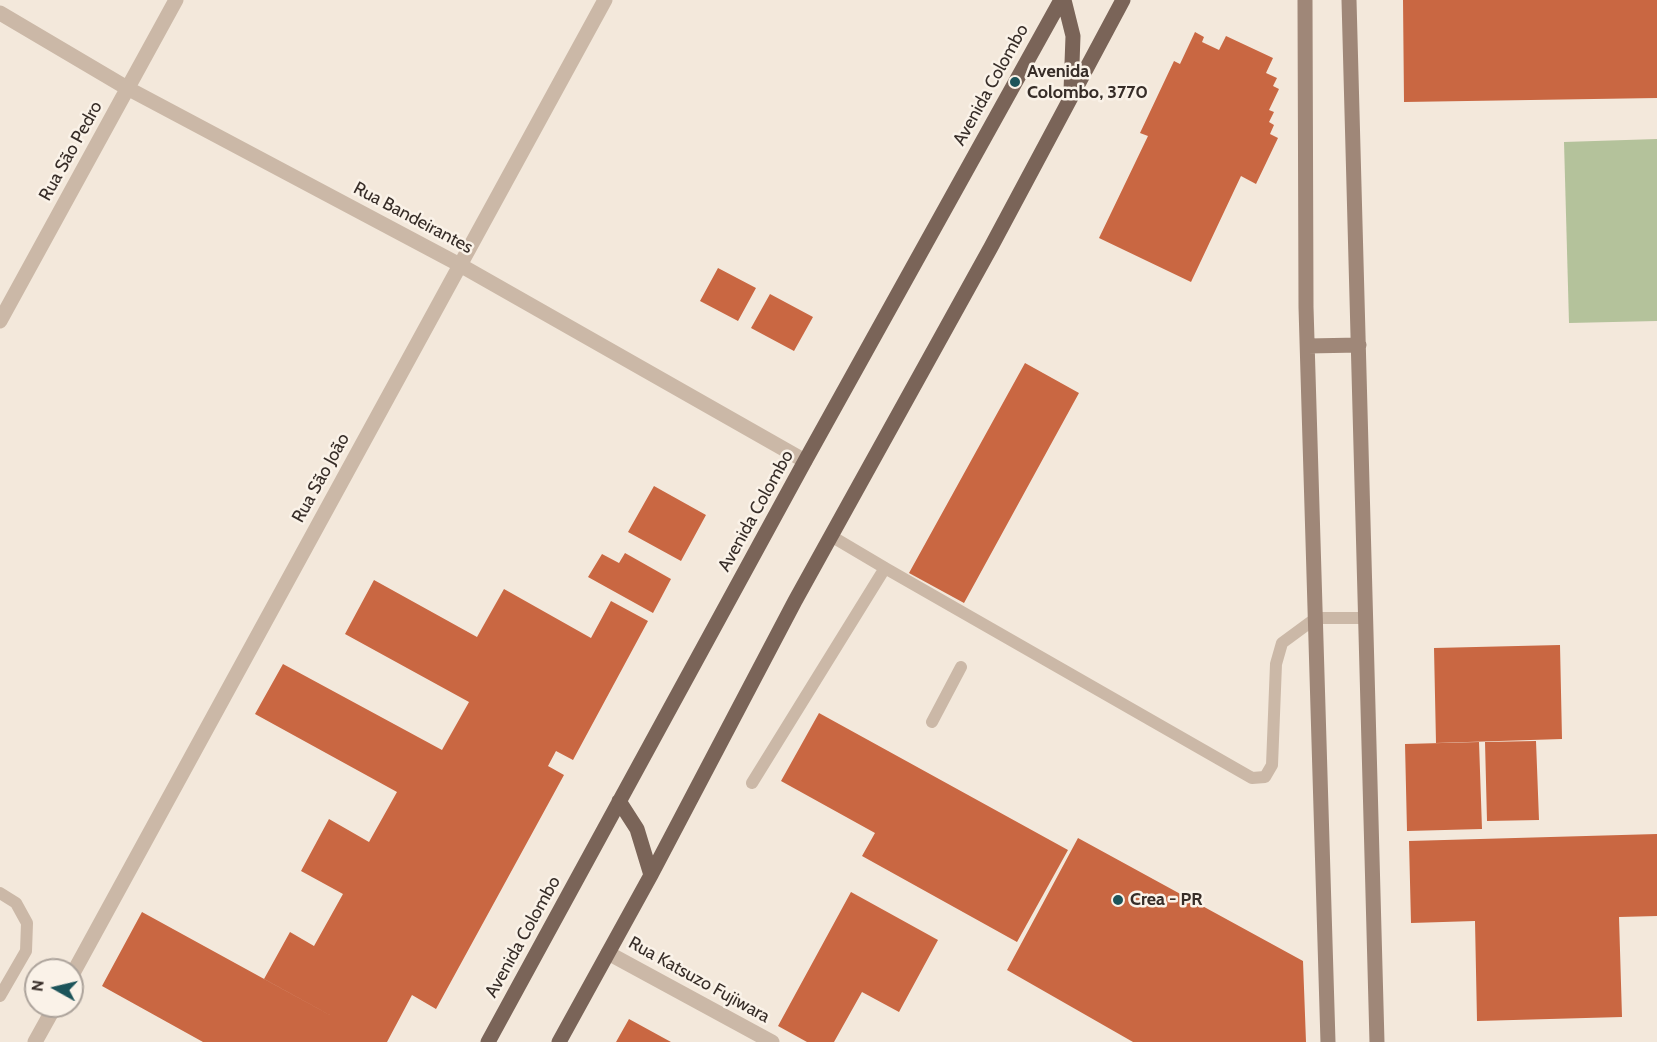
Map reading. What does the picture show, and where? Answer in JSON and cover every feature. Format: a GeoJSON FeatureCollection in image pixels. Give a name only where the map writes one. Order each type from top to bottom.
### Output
{"type":"FeatureCollection","features":[{"type":"Feature","properties":{"kind":"main road"},"geometry":{"type":"LineString","coordinates":[[1062,0],[1073,36],[1071,97]]}},
{"type":"Feature","properties":{"kind":"main road","name":"Avenida Colombo"},"geometry":{"type":"LineString","coordinates":[[488,1042],[805,461],[1062,0]]}},
{"type":"Feature","properties":{"kind":"main road"},"geometry":{"type":"LineString","coordinates":[[559,1042],[1123,0]]}},
{"type":"Feature","properties":{"kind":"main road"},"geometry":{"type":"LineString","coordinates":[[1305,0],[1308,346],[1328,1042]]}},
{"type":"Feature","properties":{"kind":"main road"},"geometry":{"type":"LineString","coordinates":[[1349,0],[1377,1042]]}},
{"type":"Feature","properties":{"kind":"main road"},"geometry":{"type":"LineString","coordinates":[[1308,346],[1359,345]]}},
{"type":"Feature","properties":{"kind":"main road"},"geometry":{"type":"LineString","coordinates":[[619,801],[637,829],[651,875]]}},
{"type":"Feature","properties":{"kind":"street","name":"Rua São Pedro"},"geometry":{"type":"LineString","coordinates":[[0,321],[176,0]]}},
{"type":"Feature","properties":{"kind":"street","name":"Rua São João"},"geometry":{"type":"LineString","coordinates":[[81,958],[605,0]]}},
{"type":"Feature","properties":{"kind":"street","name":"Rua Bandeirantes"},"geometry":{"type":"LineString","coordinates":[[0,13],[127,88],[460,265],[805,461]]}},
{"type":"Feature","properties":{"kind":"street","name":"Rua Katsuzo Fujiwara"},"geometry":{"type":"LineString","coordinates":[[608,953],[772,1042]]}},
{"type":"Feature","properties":{"kind":"street"},"geometry":{"type":"LineString","coordinates":[[35,1042],[48,1018]]}},
{"type":"Feature","properties":{"kind":"lane"},"geometry":{"type":"LineString","coordinates":[[831,536],[1252,778],[1265,777],[1272,765],[1276,664],[1282,644],[1316,618],[1366,618]]}},
{"type":"Feature","properties":{"kind":"lane"},"geometry":{"type":"LineString","coordinates":[[752,783],[885,568]]}},
{"type":"Feature","properties":{"kind":"lane"},"geometry":{"type":"LineString","coordinates":[[932,722],[961,667]]}},
{"type":"Feature","properties":{"kind":"lane"},"geometry":{"type":"LineString","coordinates":[[0,893],[16,903],[27,923],[26,951],[0,996]]}},
{"type":"Feature","properties":{"kind":"green space"},"geometry":{"type":"Polygon","coordinates":[[[1657,139],[1657,321],[1569,323],[1564,142],[1657,139]]]}},
{"type":"Feature","properties":{"kind":"building"},"geometry":{"type":"Polygon","coordinates":[[[1403,0],[1657,0],[1657,98],[1404,102],[1403,0]]]}},
{"type":"Feature","properties":{"kind":"building"},"geometry":{"type":"Polygon","coordinates":[[[1195,32],[1204,37],[1202,42],[1219,50],[1226,36],[1273,58],[1266,73],[1277,78],[1273,86],[1279,89],[1269,110],[1274,112],[1269,122],[1274,125],[1270,134],[1278,138],[1256,184],[1241,176],[1191,282],[1099,238],[1148,136],[1140,133],[1174,61],[1180,64],[1195,32]]]}},
{"type":"Feature","properties":{"kind":"building"},"geometry":{"type":"Polygon","coordinates":[[[718,268],[756,288],[738,321],[700,301],[718,268]]]}},
{"type":"Feature","properties":{"kind":"building"},"geometry":{"type":"Polygon","coordinates":[[[770,294],[813,317],[794,351],[751,328],[770,294]]]}},
{"type":"Feature","properties":{"kind":"building"},"geometry":{"type":"Polygon","coordinates":[[[1025,363],[1079,393],[964,603],[909,573],[1025,363]]]}},
{"type":"Feature","properties":{"kind":"building"},"geometry":{"type":"Polygon","coordinates":[[[654,486],[706,515],[681,561],[628,532],[654,486]]]}},
{"type":"Feature","properties":{"kind":"building"},"geometry":{"type":"Polygon","coordinates":[[[625,553],[671,579],[653,613],[588,577],[602,554],[619,563],[625,553]]]}},
{"type":"Feature","properties":{"kind":"building"},"geometry":{"type":"Polygon","coordinates":[[[374,580],[477,637],[504,589],[591,638],[611,601],[648,621],[573,760],[556,751],[548,766],[564,775],[436,1009],[412,995],[387,1042],[203,1042],[102,986],[142,912],[264,979],[290,932],[314,946],[343,894],[301,871],[329,819],[369,842],[397,792],[255,714],[283,664],[442,750],[469,702],[345,634],[374,580]]]}},
{"type":"Feature","properties":{"kind":"building"},"geometry":{"type":"Polygon","coordinates":[[[1560,645],[1562,739],[1436,743],[1434,648],[1560,645]]]}},
{"type":"Feature","properties":{"kind":"building"},"geometry":{"type":"Polygon","coordinates":[[[819,713],[1068,850],[1017,942],[862,856],[875,833],[781,781],[819,713]]]}},
{"type":"Feature","properties":{"kind":"building"},"geometry":{"type":"Polygon","coordinates":[[[1536,741],[1539,820],[1487,821],[1485,742],[1536,741]]]}},
{"type":"Feature","properties":{"kind":"building"},"geometry":{"type":"Polygon","coordinates":[[[1479,742],[1482,829],[1407,831],[1405,744],[1479,742]]]}},
{"type":"Feature","properties":{"kind":"building"},"geometry":{"type":"Polygon","coordinates":[[[1657,834],[1657,916],[1619,917],[1622,1017],[1477,1021],[1475,921],[1411,923],[1409,841],[1657,834]]]}},
{"type":"Feature","properties":{"kind":"building","name":"Crea - PR"},"geometry":{"type":"Polygon","coordinates":[[[1078,838],[1303,961],[1306,1042],[1133,1042],[1007,970],[1078,838]]]}},
{"type":"Feature","properties":{"kind":"building"},"geometry":{"type":"Polygon","coordinates":[[[851,892],[938,940],[899,1012],[862,992],[834,1042],[807,1042],[778,1026],[851,892]]]}},
{"type":"Feature","properties":{"kind":"building"},"geometry":{"type":"Polygon","coordinates":[[[629,1019],[671,1042],[616,1042],[629,1019]]]}},
{"type":"Feature","properties":{"kind":"place","name":"Avenida Colombo, 3770"},"geometry":{"type":"Point","coordinates":[1015,82]}},
{"type":"Feature","properties":{"kind":"place","name":"Crea - PR"},"geometry":{"type":"Point","coordinates":[1118,900]}}]}
